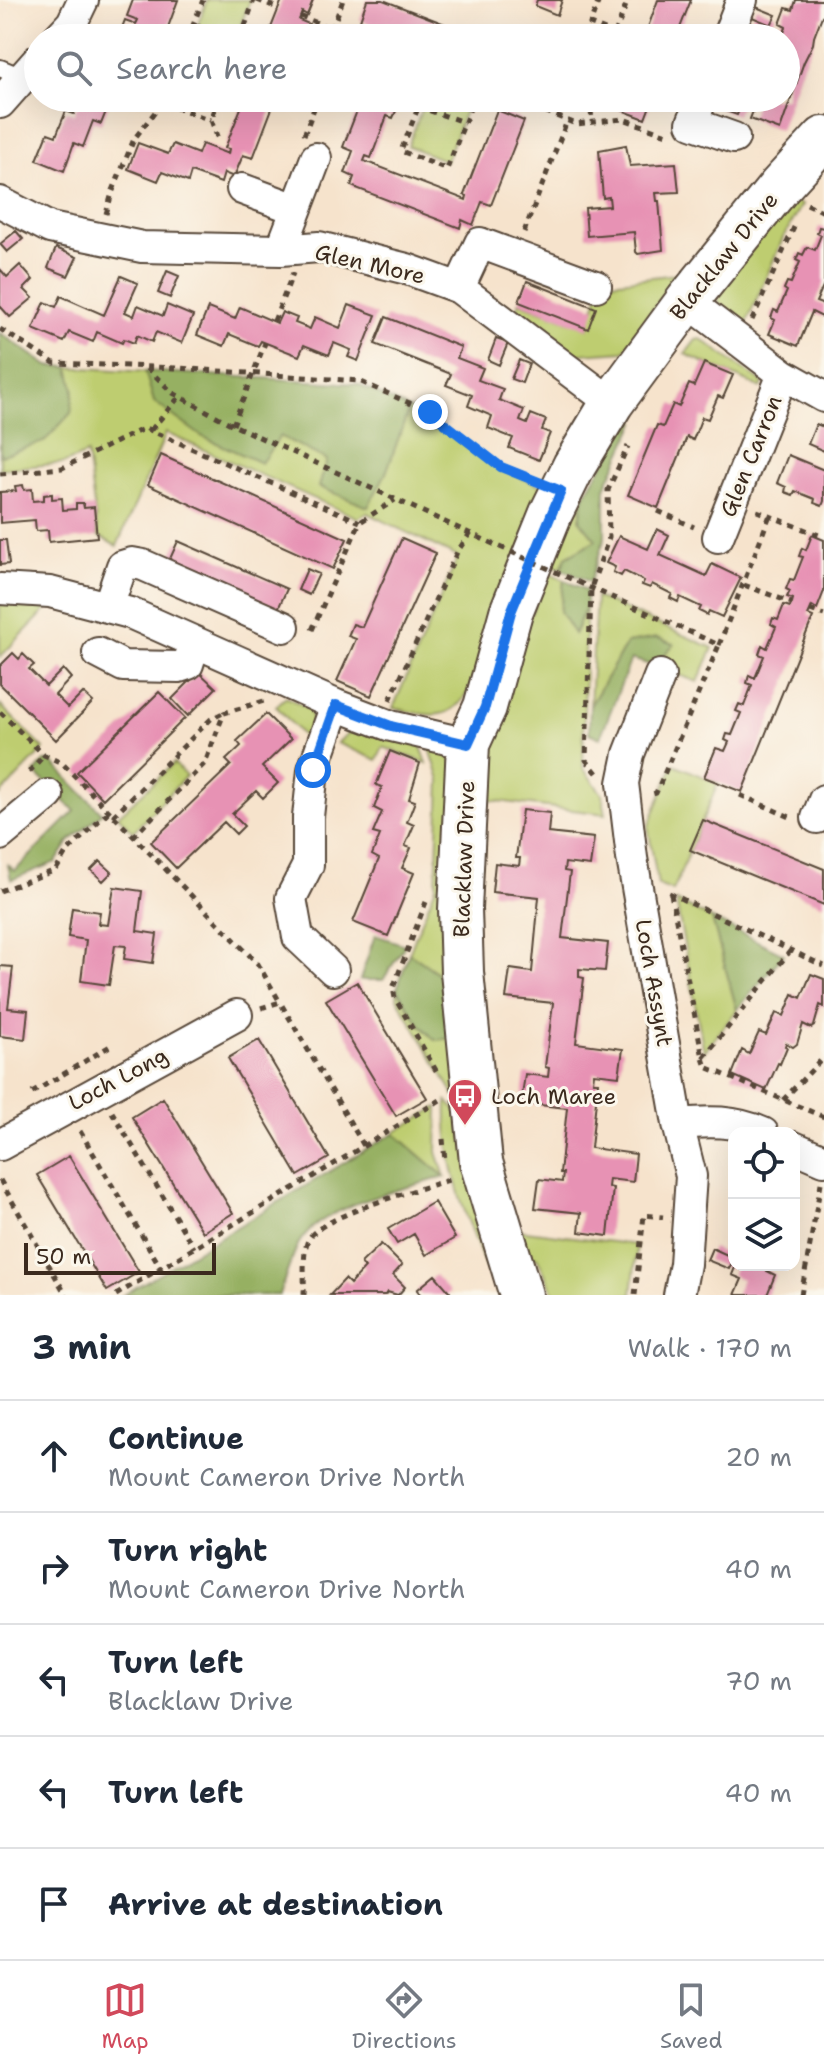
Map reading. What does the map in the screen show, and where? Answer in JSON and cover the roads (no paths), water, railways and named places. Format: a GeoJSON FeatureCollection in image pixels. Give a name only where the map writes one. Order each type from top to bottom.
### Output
{"type":"FeatureCollection","features":[{"type":"Feature","properties":{"kind":"street"},"geometry":{"type":"LineString","coordinates":[[71,24],[83,0]]}},
{"type":"Feature","properties":{"kind":"street"},"geometry":{"type":"LineString","coordinates":[[733,24],[742,0]]}},
{"type":"Feature","properties":{"kind":"street"},"geometry":{"type":"LineString","coordinates":[[0,103],[20,68]]}},
{"type":"Feature","properties":{"kind":"street"},"geometry":{"type":"LineString","coordinates":[[696,112],[692,123],[734,138]]}},
{"type":"Feature","properties":{"kind":"street","name":"Blacklaw Drive"},"geometry":{"type":"LineString","coordinates":[[511,1292],[481,1162],[462,972],[460,909],[468,744],[485,707],[511,612],[561,491],[612,403],[687,301],[780,186],[824,138]]}},
{"type":"Feature","properties":{"kind":"street"},"geometry":{"type":"LineString","coordinates":[[292,249],[296,209],[316,158]]}},
{"type":"Feature","properties":{"kind":"street"},"geometry":{"type":"LineString","coordinates":[[242,189],[296,209]]}},
{"type":"Feature","properties":{"kind":"street","name":"Glen More"},"geometry":{"type":"LineString","coordinates":[[0,202],[50,228],[142,247],[319,247],[392,265],[459,288],[612,403]]}},
{"type":"Feature","properties":{"kind":"street"},"geometry":{"type":"LineString","coordinates":[[459,288],[480,243],[596,286]]}},
{"type":"Feature","properties":{"kind":"street","name":"Glen Carron"},"geometry":{"type":"LineString","coordinates":[[687,301],[783,374],[824,397]]}},
{"type":"Feature","properties":{"kind":"street","name":"Glen Carron"},"geometry":{"type":"LineString","coordinates":[[718,537],[783,374]]}},
{"type":"Feature","properties":{"kind":"street"},"geometry":{"type":"LineString","coordinates":[[108,607],[122,566],[132,563],[143,565],[284,627]]}},
{"type":"Feature","properties":{"kind":"street"},"geometry":{"type":"LineString","coordinates":[[0,589],[50,592],[130,613],[382,723],[468,744]]}},
{"type":"Feature","properties":{"kind":"street"},"geometry":{"type":"LineString","coordinates":[[98,653],[123,666],[179,667],[188,664],[195,642]]}},
{"type":"Feature","properties":{"kind":"street","name":"Loch Assynt"},"geometry":{"type":"LineString","coordinates":[[660,675],[629,754],[623,783],[637,886],[678,1124],[691,1176],[685,1264],[679,1295]]}},
{"type":"Feature","properties":{"kind":"street"},"geometry":{"type":"LineString","coordinates":[[333,970],[298,937],[291,898],[308,865],[308,817],[313,770],[336,705]]}},
{"type":"Feature","properties":{"kind":"street"},"geometry":{"type":"LineString","coordinates":[[0,835],[48,795]]}},
{"type":"Feature","properties":{"kind":"street","name":"Loch Long"},"geometry":{"type":"LineString","coordinates":[[0,1145],[237,1015]]}},
{"type":"Feature","properties":{"kind":"street"},"geometry":{"type":"LineString","coordinates":[[678,1124],[717,1120],[748,1127]]}},
{"type":"Feature","properties":{"kind":"street"},"geometry":{"type":"LineString","coordinates":[[800,1150],[824,1160]]}},
{"type":"Feature","properties":{"kind":"place","name":"Loch Maree"},"geometry":{"type":"Point","coordinates":[465,1127]}}]}
